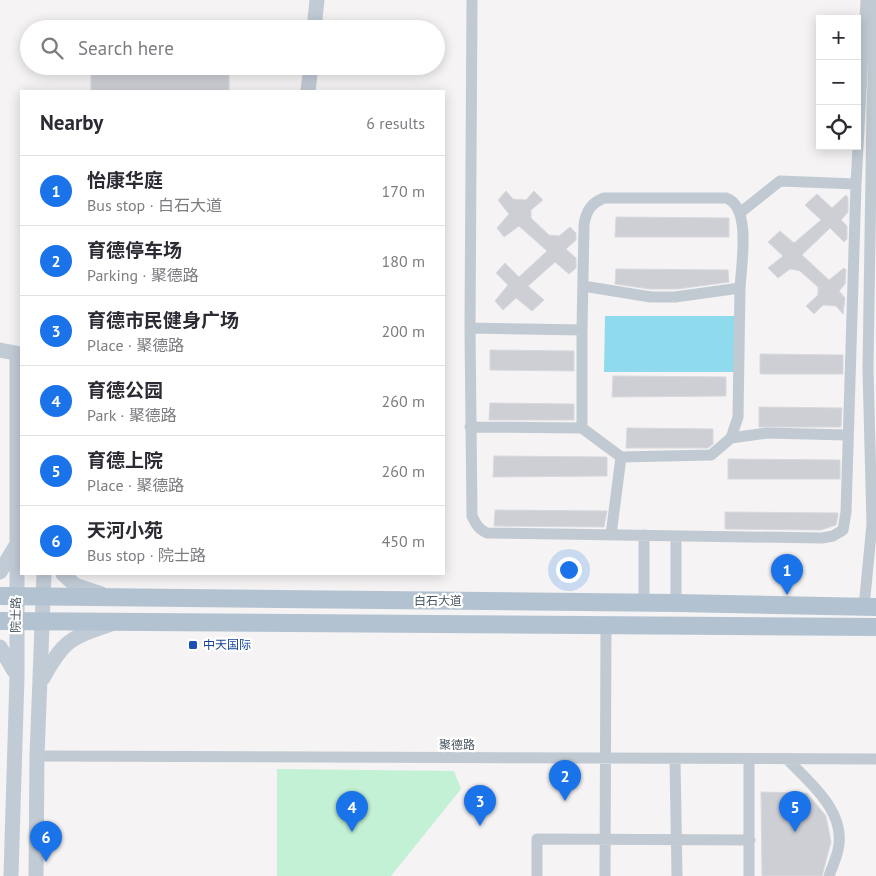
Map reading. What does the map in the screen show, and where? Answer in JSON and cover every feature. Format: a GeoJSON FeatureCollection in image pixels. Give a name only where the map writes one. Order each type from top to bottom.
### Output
{"type":"FeatureCollection","features":[{"type":"Feature","properties":{"kind":"main road"},"geometry":{"type":"LineString","coordinates":[[315,20],[317,0]]}},
{"type":"Feature","properties":{"kind":"main road"},"geometry":{"type":"LineString","coordinates":[[308,90],[310,75]]}},
{"type":"Feature","properties":{"kind":"main road"},"geometry":{"type":"LineString","coordinates":[[0,350],[19,354]]}},
{"type":"Feature","properties":{"kind":"main road","name":"院士路"},"geometry":{"type":"LineString","coordinates":[[11,876],[17,676],[8,621],[8,596],[16,546],[19,354]]}},
{"type":"Feature","properties":{"kind":"main road"},"geometry":{"type":"LineString","coordinates":[[0,572],[16,546]]}},
{"type":"Feature","properties":{"kind":"main road"},"geometry":{"type":"LineString","coordinates":[[36,876],[37,756],[45,596],[44,575]]}},
{"type":"Feature","properties":{"kind":"main road"},"geometry":{"type":"LineString","coordinates":[[64,575],[75,585],[113,598]]}},
{"type":"Feature","properties":{"kind":"main road","name":"白石大道"},"geometry":{"type":"LineString","coordinates":[[8,596],[644,602],[870,607]]}},
{"type":"Feature","properties":{"kind":"main road","name":"白石大道"},"geometry":{"type":"LineString","coordinates":[[8,621],[876,627]]}},
{"type":"Feature","properties":{"kind":"main road"},"geometry":{"type":"LineString","coordinates":[[41,682],[59,649],[80,634],[118,621]]}},
{"type":"Feature","properties":{"kind":"main road"},"geometry":{"type":"LineString","coordinates":[[0,647],[17,676]]}},
{"type":"Feature","properties":{"kind":"street"},"geometry":{"type":"LineString","coordinates":[[472,0],[470,427],[472,516],[479,529],[487,533],[822,538],[839,534],[843,530],[846,512],[856,184],[866,0]]}},
{"type":"Feature","properties":{"kind":"street"},"geometry":{"type":"LineString","coordinates":[[870,607],[874,524],[872,369],[876,0]]}},
{"type":"Feature","properties":{"kind":"street"},"geometry":{"type":"LineString","coordinates":[[741,212],[780,182],[856,184]]}},
{"type":"Feature","properties":{"kind":"street"},"geometry":{"type":"LineString","coordinates":[[582,428],[583,286],[585,215],[587,210],[601,199],[669,196],[726,198],[737,205],[741,212],[738,417],[732,438]]}},
{"type":"Feature","properties":{"kind":"street"},"geometry":{"type":"LineString","coordinates":[[583,286],[651,297],[675,297],[740,288]]}},
{"type":"Feature","properties":{"kind":"street"},"geometry":{"type":"LineString","coordinates":[[470,328],[582,330]]}},
{"type":"Feature","properties":{"kind":"street"},"geometry":{"type":"LineString","coordinates":[[470,427],[582,428],[621,457],[711,455],[732,438],[767,433],[847,435]]}},
{"type":"Feature","properties":{"kind":"street"},"geometry":{"type":"LineString","coordinates":[[611,535],[621,457]]}},
{"type":"Feature","properties":{"kind":"street"},"geometry":{"type":"LineString","coordinates":[[644,535],[644,602]]}},
{"type":"Feature","properties":{"kind":"street"},"geometry":{"type":"LineString","coordinates":[[676,536],[676,603]]}},
{"type":"Feature","properties":{"kind":"street"},"geometry":{"type":"LineString","coordinates":[[605,876],[607,759],[606,625]]}},
{"type":"Feature","properties":{"kind":"street","name":"聚德路"},"geometry":{"type":"LineString","coordinates":[[37,756],[876,759]]}},
{"type":"Feature","properties":{"kind":"street"},"geometry":{"type":"LineString","coordinates":[[675,758],[676,876]]}},
{"type":"Feature","properties":{"kind":"street"},"geometry":{"type":"LineString","coordinates":[[787,758],[831,807],[839,831],[839,849],[829,876]]}},
{"type":"Feature","properties":{"kind":"street"},"geometry":{"type":"LineString","coordinates":[[749,759],[749,876]]}},
{"type":"Feature","properties":{"kind":"street"},"geometry":{"type":"LineString","coordinates":[[537,876],[537,839],[750,840]]}},
{"type":"Feature","properties":{"kind":"green space"},"geometry":{"type":"Polygon","coordinates":[[[277,769],[454,771],[461,789],[391,876],[277,876],[277,769]]]}},
{"type":"Feature","properties":{"kind":"water"},"geometry":{"type":"Polygon","coordinates":[[[605,316],[735,316],[736,372],[604,372],[605,316]]]}},
{"type":"Feature","properties":{"kind":"building"},"geometry":{"type":"Polygon","coordinates":[[[91,75],[229,75],[229,90],[91,90],[91,75]]]}},
{"type":"Feature","properties":{"kind":"building"},"geometry":{"type":"Polygon","coordinates":[[[506,191],[513,199],[526,200],[534,191],[543,200],[531,210],[531,218],[549,235],[559,236],[570,227],[576,233],[576,240],[566,249],[576,258],[576,268],[569,274],[555,262],[528,286],[544,300],[532,311],[516,298],[503,310],[495,301],[508,285],[496,273],[505,263],[519,277],[547,251],[519,226],[504,237],[497,228],[509,214],[498,200],[506,191]]]}},
{"type":"Feature","properties":{"kind":"building"},"geometry":{"type":"Polygon","coordinates":[[[817,194],[832,208],[846,195],[848,198],[848,212],[841,220],[847,226],[847,239],[844,242],[830,228],[802,255],[829,280],[844,268],[846,270],[845,284],[839,291],[845,298],[843,314],[836,306],[823,305],[814,314],[806,306],[818,295],[818,287],[800,271],[790,269],[778,278],[768,268],[783,256],[768,242],[780,231],[794,243],[821,220],[805,205],[817,194]]]}},
{"type":"Feature","properties":{"kind":"building"},"geometry":{"type":"Polygon","coordinates":[[[616,217],[729,218],[729,237],[615,237],[616,217]]]}},
{"type":"Feature","properties":{"kind":"building"},"geometry":{"type":"Polygon","coordinates":[[[616,269],[728,270],[729,282],[678,289],[650,289],[615,284],[616,269]]]}},
{"type":"Feature","properties":{"kind":"building"},"geometry":{"type":"Polygon","coordinates":[[[490,350],[574,351],[574,371],[490,370],[490,350]]]}},
{"type":"Feature","properties":{"kind":"building"},"geometry":{"type":"Polygon","coordinates":[[[760,354],[843,355],[843,374],[760,374],[760,354]]]}},
{"type":"Feature","properties":{"kind":"building"},"geometry":{"type":"Polygon","coordinates":[[[613,376],[726,377],[726,396],[612,397],[613,376]]]}},
{"type":"Feature","properties":{"kind":"building"},"geometry":{"type":"Polygon","coordinates":[[[490,403],[574,404],[574,420],[489,420],[490,403]]]}},
{"type":"Feature","properties":{"kind":"building"},"geometry":{"type":"Polygon","coordinates":[[[759,407],[842,408],[841,427],[759,427],[759,407]]]}},
{"type":"Feature","properties":{"kind":"building"},"geometry":{"type":"Polygon","coordinates":[[[627,428],[713,429],[713,444],[708,448],[626,448],[627,428]]]}},
{"type":"Feature","properties":{"kind":"building"},"geometry":{"type":"Polygon","coordinates":[[[494,456],[607,457],[607,476],[493,477],[494,456]]]}},
{"type":"Feature","properties":{"kind":"building"},"geometry":{"type":"Polygon","coordinates":[[[728,459],[840,460],[840,479],[728,479],[728,459]]]}},
{"type":"Feature","properties":{"kind":"building"},"geometry":{"type":"Polygon","coordinates":[[[495,510],[607,511],[604,527],[494,526],[495,510]]]}},
{"type":"Feature","properties":{"kind":"building"},"geometry":{"type":"Polygon","coordinates":[[[725,512],[838,513],[838,515],[836,525],[821,530],[725,529],[725,512]]]}},
{"type":"Feature","properties":{"kind":"building"},"geometry":{"type":"Polygon","coordinates":[[[761,792],[807,793],[826,816],[831,842],[822,876],[762,876],[761,792]]]}},
{"type":"Feature","properties":{"kind":"place","name":"怡康华庭"},"geometry":{"type":"Point","coordinates":[787,595]}},
{"type":"Feature","properties":{"kind":"place","name":"中天国际"},"geometry":{"type":"Point","coordinates":[193,645]}},
{"type":"Feature","properties":{"kind":"place","name":"育德停车场"},"geometry":{"type":"Point","coordinates":[565,801]}},
{"type":"Feature","properties":{"kind":"place","name":"育德市民健身广场"},"geometry":{"type":"Point","coordinates":[480,826]}},
{"type":"Feature","properties":{"kind":"place","name":"育德公园"},"geometry":{"type":"Point","coordinates":[352,832]}},
{"type":"Feature","properties":{"kind":"place","name":"育德上院"},"geometry":{"type":"Point","coordinates":[795,832]}},
{"type":"Feature","properties":{"kind":"place","name":"天河小苑"},"geometry":{"type":"Point","coordinates":[46,862]}}]}
